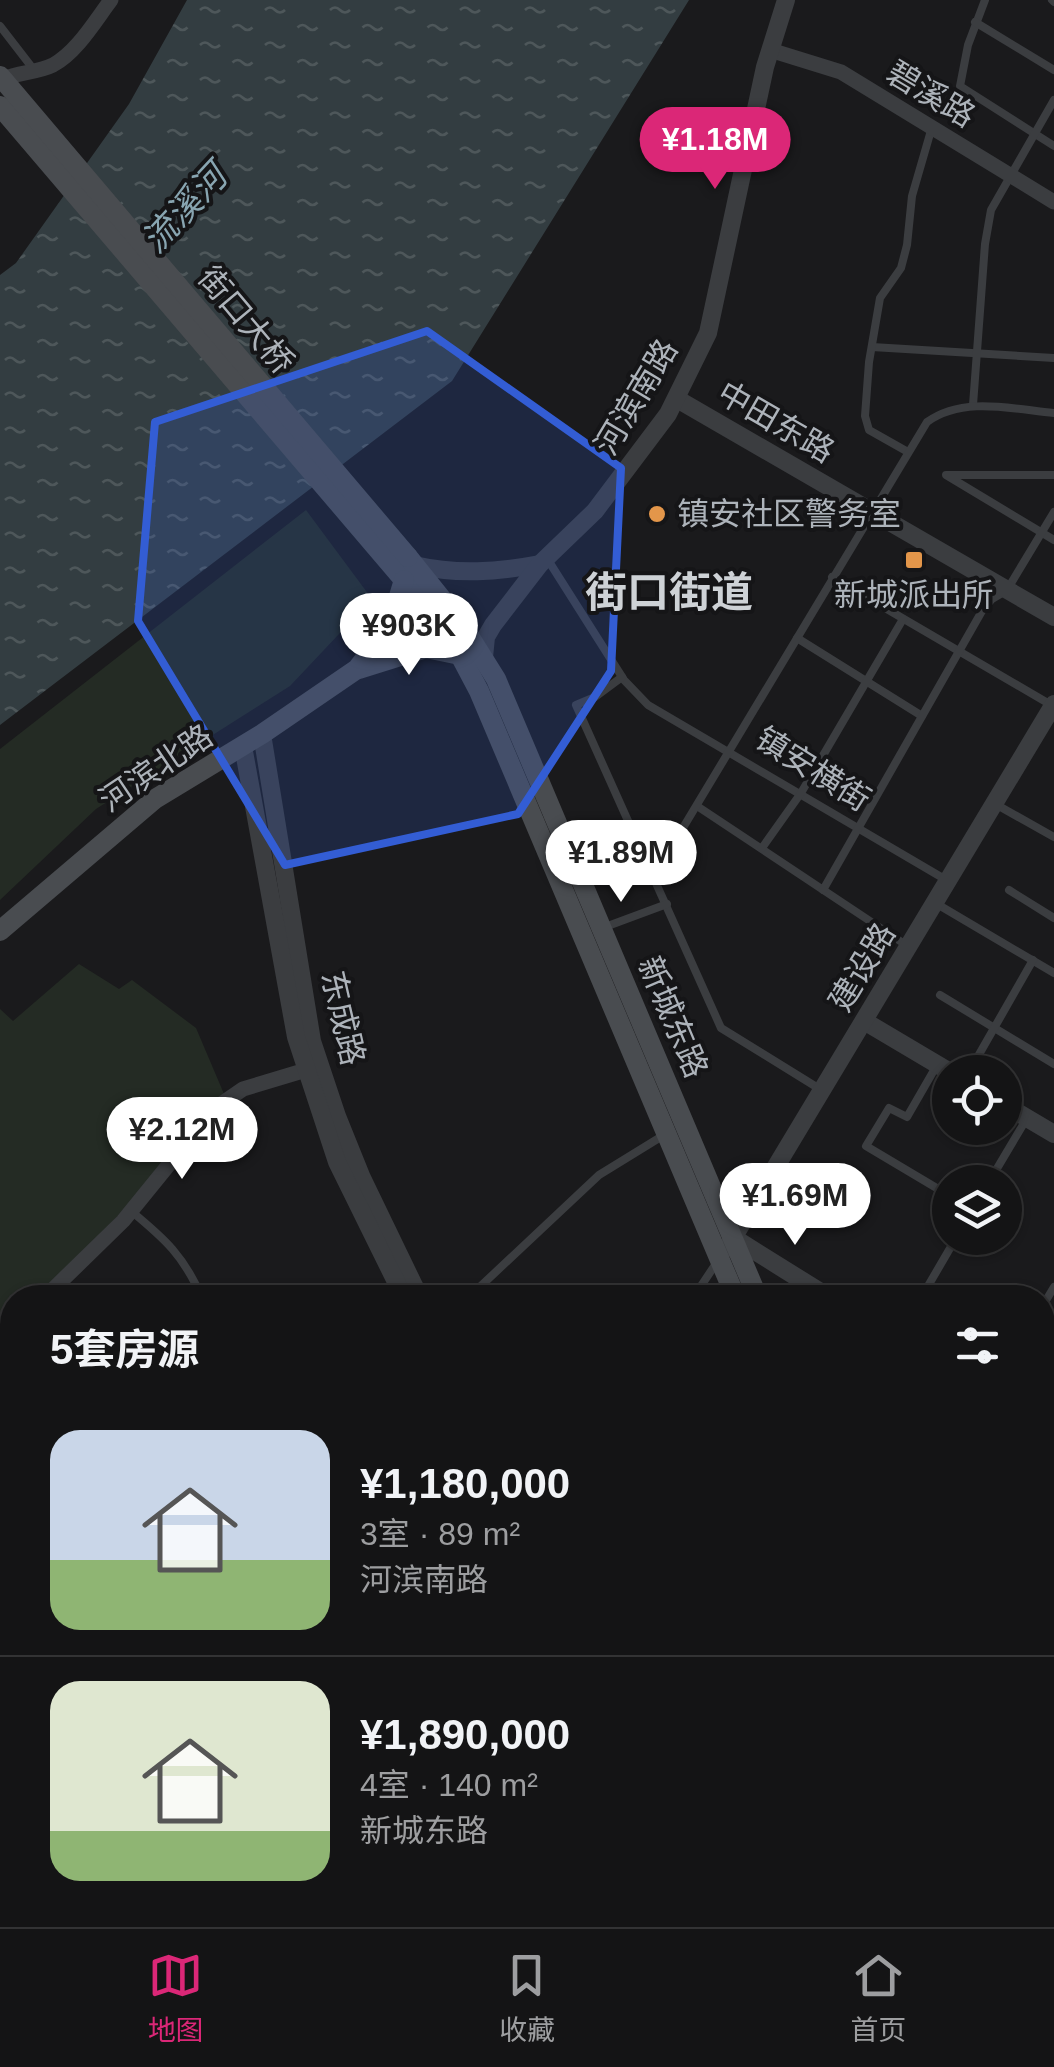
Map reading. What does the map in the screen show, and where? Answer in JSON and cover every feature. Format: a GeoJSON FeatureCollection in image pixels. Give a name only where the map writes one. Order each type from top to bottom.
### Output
{"type":"FeatureCollection","features":[{"type":"Feature","properties":{"kind":"main road","name":"街口大桥"},"geometry":{"type":"LineString","coordinates":[[0,78],[405,568]]}},
{"type":"Feature","properties":{"kind":"main road","name":"街口大桥"},"geometry":{"type":"LineString","coordinates":[[0,106],[405,568]]}},
{"type":"Feature","properties":{"kind":"main road","name":"新城东路"},"geometry":{"type":"LineString","coordinates":[[405,568],[479,691],[731,1285]]}},
{"type":"Feature","properties":{"kind":"main road","name":"新城东路"},"geometry":{"type":"LineString","coordinates":[[405,568],[484,658],[512,714],[753,1285]]}},
{"type":"Feature","properties":{"kind":"main road","name":"河滨北路"},"geometry":{"type":"LineString","coordinates":[[357,669],[390,626],[405,568]]}},
{"type":"Feature","properties":{"kind":"main road","name":"河滨北路"},"geometry":{"type":"LineString","coordinates":[[0,931],[155,799],[262,734],[357,669],[426,648],[460,654]]}},
{"type":"Feature","properties":{"kind":"street"},"geometry":{"type":"LineString","coordinates":[[0,78],[51,66],[66,56],[111,0]]}},
{"type":"Feature","properties":{"kind":"street","name":"河滨南路"},"geometry":{"type":"LineString","coordinates":[[484,658],[486,637],[493,625],[543,561],[595,511],[640,454],[676,399],[708,333],[770,50],[786,0]]}},
{"type":"Feature","properties":{"kind":"street","name":"碧溪路"},"geometry":{"type":"LineString","coordinates":[[770,50],[841,72],[1054,202]]}},
{"type":"Feature","properties":{"kind":"street","name":"中田东路"},"geometry":{"type":"LineString","coordinates":[[676,399],[1054,617]]}},
{"type":"Feature","properties":{"kind":"street"},"geometry":{"type":"LineString","coordinates":[[405,568],[496,572],[543,561]]}},
{"type":"Feature","properties":{"kind":"street","name":"建设路"},"geometry":{"type":"LineString","coordinates":[[720,1258],[1053,705]]}},
{"type":"Feature","properties":{"kind":"street","name":"东成路"},"geometry":{"type":"LineString","coordinates":[[262,734],[312,1040],[313,1068],[337,1162],[398,1285]]}},
{"type":"Feature","properties":{"kind":"street","name":"东成路"},"geometry":{"type":"LineString","coordinates":[[243,746],[296,1038],[414,1285]]}},
{"type":"Feature","properties":{"kind":"street"},"geometry":{"type":"LineString","coordinates":[[864,1022],[932,1062]]}},
{"type":"Feature","properties":{"kind":"street"},"geometry":{"type":"LineString","coordinates":[[58,1285],[131,1211],[214,1109],[243,1089],[313,1068]]}},
{"type":"Feature","properties":{"kind":"street"},"geometry":{"type":"LineString","coordinates":[[1022,1115],[1054,1134]]}},
{"type":"Feature","properties":{"kind":"street"},"geometry":{"type":"LineString","coordinates":[[734,1238],[809,1285]]}},
{"type":"Feature","properties":{"kind":"lane"},"geometry":{"type":"LineString","coordinates":[[984,0],[960,86],[1054,146]]}},
{"type":"Feature","properties":{"kind":"lane"},"geometry":{"type":"LineString","coordinates":[[975,22],[1054,70]]}},
{"type":"Feature","properties":{"kind":"lane"},"geometry":{"type":"LineString","coordinates":[[0,26],[34,70]]}},
{"type":"Feature","properties":{"kind":"lane"},"geometry":{"type":"LineString","coordinates":[[1054,100],[991,210],[973,406],[1054,412]]}},
{"type":"Feature","properties":{"kind":"lane"},"geometry":{"type":"LineString","coordinates":[[908,452],[870,430],[864,416],[880,298],[901,268],[908,244],[912,196],[932,126]]}},
{"type":"Feature","properties":{"kind":"lane"},"geometry":{"type":"LineString","coordinates":[[872,346],[1054,358]]}},
{"type":"Feature","properties":{"kind":"lane","name":"镇安横街"},"geometry":{"type":"LineString","coordinates":[[948,881],[731,751],[927,422],[944,410],[973,406]]}},
{"type":"Feature","properties":{"kind":"lane"},"geometry":{"type":"LineString","coordinates":[[1054,475],[946,475],[1054,540]]}},
{"type":"Feature","properties":{"kind":"lane"},"geometry":{"type":"LineString","coordinates":[[822,890],[959,651],[992,599],[1007,590],[1054,512]]}},
{"type":"Feature","properties":{"kind":"lane"},"geometry":{"type":"LineString","coordinates":[[543,561],[622,676],[648,705],[731,751],[654,876]]}},
{"type":"Feature","properties":{"kind":"lane"},"geometry":{"type":"LineString","coordinates":[[832,577],[1053,705]]}},
{"type":"Feature","properties":{"kind":"lane"},"geometry":{"type":"LineString","coordinates":[[762,848],[802,793],[904,618]]}},
{"type":"Feature","properties":{"kind":"lane"},"geometry":{"type":"LineString","coordinates":[[797,638],[922,716]]}},
{"type":"Feature","properties":{"kind":"lane"},"geometry":{"type":"LineString","coordinates":[[622,676],[596,697],[576,705],[721,1028],[823,1091]]}},
{"type":"Feature","properties":{"kind":"lane"},"geometry":{"type":"LineString","coordinates":[[995,803],[1054,837]]}},
{"type":"Feature","properties":{"kind":"lane"},"geometry":{"type":"LineString","coordinates":[[698,806],[909,947]]}},
{"type":"Feature","properties":{"kind":"lane"},"geometry":{"type":"LineString","coordinates":[[1009,890],[1054,918]]}},
{"type":"Feature","properties":{"kind":"lane"},"geometry":{"type":"LineString","coordinates":[[935,903],[1054,973]]}},
{"type":"Feature","properties":{"kind":"lane"},"geometry":{"type":"LineString","coordinates":[[603,928],[666,904]]}},
{"type":"Feature","properties":{"kind":"lane"},"geometry":{"type":"LineString","coordinates":[[979,1055],[1033,960]]}},
{"type":"Feature","properties":{"kind":"lane"},"geometry":{"type":"LineString","coordinates":[[940,995],[1054,1064]]}},
{"type":"Feature","properties":{"kind":"lane"},"geometry":{"type":"LineString","coordinates":[[932,1085],[907,1118],[889,1108],[866,1146],[932,1185]]}},
{"type":"Feature","properties":{"kind":"lane"},"geometry":{"type":"LineString","coordinates":[[999,1165],[1027,1118]]}},
{"type":"Feature","properties":{"kind":"lane"},"geometry":{"type":"LineString","coordinates":[[482,1285],[599,1175],[665,1134]]}},
{"type":"Feature","properties":{"kind":"lane"},"geometry":{"type":"LineString","coordinates":[[131,1211],[167,1241],[187,1264],[196,1285]]}},
{"type":"Feature","properties":{"kind":"lane"},"geometry":{"type":"LineString","coordinates":[[929,1285],[946,1255]]}},
{"type":"Feature","properties":{"kind":"lane"},"geometry":{"type":"LineString","coordinates":[[702,1285],[720,1258]]}},
{"type":"Feature","properties":{"kind":"highlighted area"},"geometry":{"type":"Polygon","coordinates":[[[427,331],[621,468],[611,671],[518,814],[285,865],[138,621],[155,422],[427,331]]]}},
{"type":"Feature","properties":{"kind":"shaded area"},"geometry":{"type":"Polygon","coordinates":[[[306,510],[372,599],[290,686],[96,809],[0,900],[0,749],[306,510]]]}},
{"type":"Feature","properties":{"kind":"shaded area"},"geometry":{"type":"Polygon","coordinates":[[[79,964],[119,989],[132,980],[196,1028],[227,1101],[55,1285],[0,1285],[0,1009],[13,1021],[79,964]]]}},
{"type":"Feature","properties":{"kind":"water","name":"流溪河"},"geometry":{"type":"Polygon","coordinates":[[[187,0],[689,0],[452,381],[0,725],[0,275],[16,263],[129,104],[187,0]]]}},
{"type":"Feature","properties":{"kind":"place","name":"镇安社区警务室"},"geometry":{"type":"Point","coordinates":[657,514]}},
{"type":"Feature","properties":{"kind":"place","name":"新城派出所"},"geometry":{"type":"Point","coordinates":[914,560]}},
{"type":"Feature","properties":{"kind":"district","name":"街口街道"},"geometry":{"type":"Point","coordinates":[669,592]}}]}
